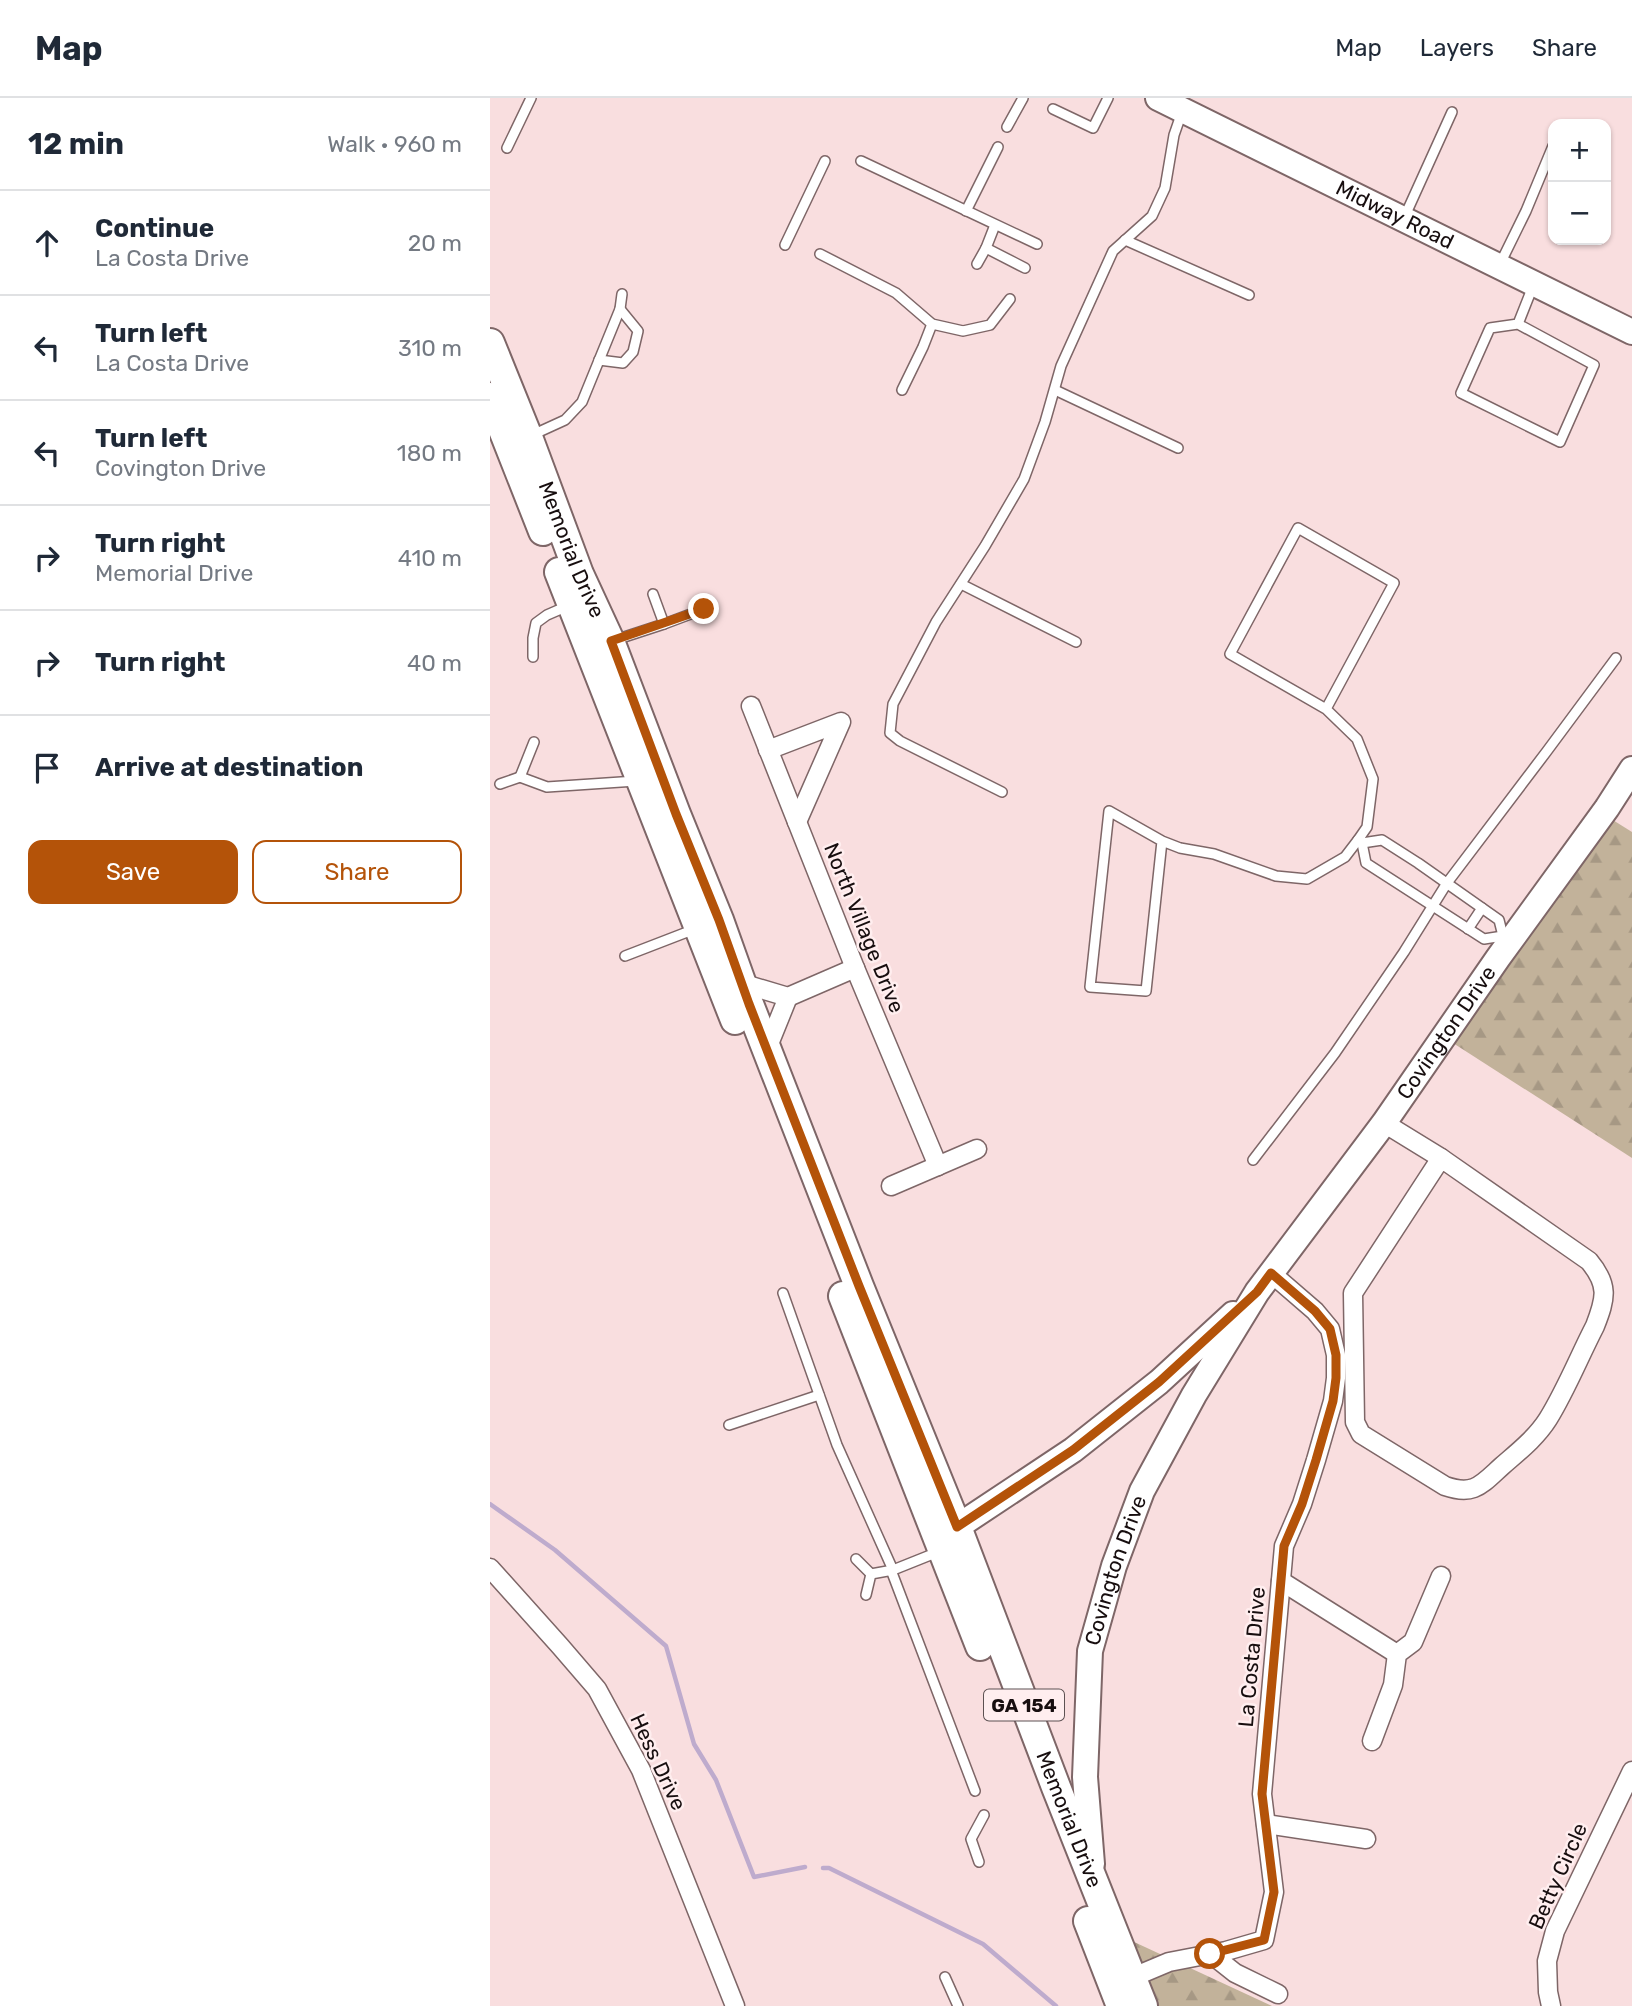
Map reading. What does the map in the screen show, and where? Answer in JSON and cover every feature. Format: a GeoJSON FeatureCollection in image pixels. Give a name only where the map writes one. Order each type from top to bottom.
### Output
{"type":"FeatureCollection","features":[{"type":"Feature","properties":{"kind":"main road","name":"Memorial Drive"},"geometry":{"type":"LineString","coordinates":[[490,343],[579,574],[611,641],[859,1286],[1121,2006]]}},
{"type":"Feature","properties":{"kind":"main road","name":"Memorial Drive"},"geometry":{"type":"LineString","coordinates":[[490,397],[699,928],[950,1538],[970,1566],[1143,2006]]}},
{"type":"Feature","properties":{"kind":"street","name":"Midway Road"},"geometry":{"type":"LineString","coordinates":[[1157,98],[1632,332]]}},
{"type":"Feature","properties":{"kind":"street","name":"North Village Drive"},"geometry":{"type":"LineString","coordinates":[[751,706],[855,968],[938,1166]]}},
{"type":"Feature","properties":{"kind":"street"},"geometry":{"type":"LineString","coordinates":[[768,750],[841,722],[797,822]]}},
{"type":"Feature","properties":{"kind":"street","name":"Covington Drive"},"geometry":{"type":"LineString","coordinates":[[1093,1882],[1085,1777],[1090,1651],[1114,1566],[1142,1491],[1194,1395],[1264,1282],[1384,1123],[1507,939],[1607,808],[1632,769]]}},
{"type":"Feature","properties":{"kind":"street"},"geometry":{"type":"LineString","coordinates":[[741,984],[788,997],[855,968]]}},
{"type":"Feature","properties":{"kind":"street"},"geometry":{"type":"LineString","coordinates":[[766,1049],[788,997]]}},
{"type":"Feature","properties":{"kind":"street"},"geometry":{"type":"LineString","coordinates":[[1384,1123],[1441,1158],[1589,1261],[1600,1273],[1604,1285],[1601,1310],[1595,1326],[1547,1421],[1525,1446],[1480,1486],[1460,1491],[1445,1486],[1361,1434],[1355,1422],[1353,1293],[1441,1158]]}},
{"type":"Feature","properties":{"kind":"street"},"geometry":{"type":"LineString","coordinates":[[891,1186],[977,1149]]}},
{"type":"Feature","properties":{"kind":"street","name":"Covington Drive"},"geometry":{"type":"LineString","coordinates":[[950,1538],[1073,1450],[1159,1382],[1264,1282]]}},
{"type":"Feature","properties":{"kind":"street","name":"La Costa Drive"},"geometry":{"type":"LineString","coordinates":[[1131,1978],[1169,1962],[1264,1940],[1274,1892],[1262,1794],[1284,1546],[1302,1504],[1333,1401],[1336,1355],[1330,1329],[1315,1311],[1264,1282]]}},
{"type":"Feature","properties":{"kind":"street","name":"Hess Drive"},"geometry":{"type":"LineString","coordinates":[[490,1568],[597,1689],[641,1770],[735,2006]]}},
{"type":"Feature","properties":{"kind":"street"},"geometry":{"type":"LineString","coordinates":[[1372,1741],[1393,1685],[1398,1654],[1413,1643],[1441,1576]]}},
{"type":"Feature","properties":{"kind":"street"},"geometry":{"type":"LineString","coordinates":[[1281,1581],[1398,1654]]}},
{"type":"Feature","properties":{"kind":"street","name":"Betty Circle"},"geometry":{"type":"LineString","coordinates":[[1551,2006],[1547,1961],[1555,1931],[1632,1770]]}},
{"type":"Feature","properties":{"kind":"street"},"geometry":{"type":"LineString","coordinates":[[1266,1824],[1366,1839]]}},
{"type":"Feature","properties":{"kind":"street"},"geometry":{"type":"LineString","coordinates":[[1210,1954],[1236,1973],[1278,1994]]}},
{"type":"Feature","properties":{"kind":"lane"},"geometry":{"type":"LineString","coordinates":[[507,148],[530,98]]}},
{"type":"Feature","properties":{"kind":"lane"},"geometry":{"type":"LineString","coordinates":[[1007,127],[1023,98]]}},
{"type":"Feature","properties":{"kind":"lane"},"geometry":{"type":"LineString","coordinates":[[1053,109],[1093,128],[1108,98]]}},
{"type":"Feature","properties":{"kind":"lane"},"geometry":{"type":"LineString","coordinates":[[1002,792],[900,741],[890,733],[893,704],[936,622],[1024,479],[1045,422],[1061,366],[1113,251],[1152,216],[1165,188],[1174,135],[1182,110]]}},
{"type":"Feature","properties":{"kind":"lane"},"geometry":{"type":"LineString","coordinates":[[1403,220],[1452,112]]}},
{"type":"Feature","properties":{"kind":"lane"},"geometry":{"type":"LineString","coordinates":[[966,212],[998,146]]}},
{"type":"Feature","properties":{"kind":"lane"},"geometry":{"type":"LineString","coordinates":[[1499,267],[1548,158]]}},
{"type":"Feature","properties":{"kind":"lane"},"geometry":{"type":"LineString","coordinates":[[785,245],[825,161]]}},
{"type":"Feature","properties":{"kind":"lane"},"geometry":{"type":"LineString","coordinates":[[861,161],[1037,244]]}},
{"type":"Feature","properties":{"kind":"lane"},"geometry":{"type":"LineString","coordinates":[[977,264],[995,225]]}},
{"type":"Feature","properties":{"kind":"lane"},"geometry":{"type":"LineString","coordinates":[[1125,240],[1249,295]]}},
{"type":"Feature","properties":{"kind":"lane"},"geometry":{"type":"LineString","coordinates":[[986,248],[1025,268]]}},
{"type":"Feature","properties":{"kind":"lane"},"geometry":{"type":"LineString","coordinates":[[820,254],[896,293],[932,324],[963,331],[990,325],[1010,299]]}},
{"type":"Feature","properties":{"kind":"lane"},"geometry":{"type":"LineString","coordinates":[[1518,324],[1534,284]]}},
{"type":"Feature","properties":{"kind":"lane"},"geometry":{"type":"LineString","coordinates":[[528,437],[565,420],[582,402],[620,309],[622,294]]}},
{"type":"Feature","properties":{"kind":"lane"},"geometry":{"type":"LineString","coordinates":[[599,360],[623,363],[633,352],[638,331],[620,309]]}},
{"type":"Feature","properties":{"kind":"lane"},"geometry":{"type":"LineString","coordinates":[[902,390],[932,324]]}},
{"type":"Feature","properties":{"kind":"lane"},"geometry":{"type":"LineString","coordinates":[[1518,324],[1594,365],[1560,442],[1461,393],[1490,328],[1518,324]]}},
{"type":"Feature","properties":{"kind":"lane"},"geometry":{"type":"LineString","coordinates":[[1055,390],[1178,448]]}},
{"type":"Feature","properties":{"kind":"lane"},"geometry":{"type":"LineString","coordinates":[[1162,841],[1146,990],[1090,987],[1108,811],[1180,848],[1214,855],[1276,876],[1307,879],[1345,857],[1360,841],[1367,827],[1373,779],[1357,738],[1326,709],[1230,654],[1298,528],[1394,583],[1326,709]]}},
{"type":"Feature","properties":{"kind":"lane"},"geometry":{"type":"LineString","coordinates":[[961,584],[1076,642]]}},
{"type":"Feature","properties":{"kind":"lane"},"geometry":{"type":"LineString","coordinates":[[653,594],[664,624]]}},
{"type":"Feature","properties":{"kind":"lane"},"geometry":{"type":"LineString","coordinates":[[533,657],[536,623],[571,604]]}},
{"type":"Feature","properties":{"kind":"lane"},"geometry":{"type":"LineString","coordinates":[[611,641],[704,609]]}},
{"type":"Feature","properties":{"kind":"lane"},"geometry":{"type":"LineString","coordinates":[[1253,1160],[1335,1053],[1405,952],[1447,883],[1616,658]]}},
{"type":"Feature","properties":{"kind":"lane"},"geometry":{"type":"LineString","coordinates":[[520,777],[534,742]]}},
{"type":"Feature","properties":{"kind":"lane"},"geometry":{"type":"LineString","coordinates":[[500,784],[520,777],[547,787],[641,780]]}},
{"type":"Feature","properties":{"kind":"lane"},"geometry":{"type":"LineString","coordinates":[[1382,840],[1447,883],[1499,920],[1507,939],[1484,939],[1366,863],[1360,841],[1382,840]]}},
{"type":"Feature","properties":{"kind":"lane"},"geometry":{"type":"LineString","coordinates":[[1468,929],[1482,908]]}},
{"type":"Feature","properties":{"kind":"lane"},"geometry":{"type":"LineString","coordinates":[[625,956],[699,928]]}},
{"type":"Feature","properties":{"kind":"lane"},"geometry":{"type":"LineString","coordinates":[[783,1293],[838,1445],[892,1570],[975,1791]]}},
{"type":"Feature","properties":{"kind":"lane"},"geometry":{"type":"LineString","coordinates":[[729,1424],[819,1395]]}},
{"type":"Feature","properties":{"kind":"lane"},"geometry":{"type":"LineString","coordinates":[[871,1574],[892,1570],[950,1538]]}},
{"type":"Feature","properties":{"kind":"lane"},"geometry":{"type":"LineString","coordinates":[[856,1559],[871,1574]]}},
{"type":"Feature","properties":{"kind":"lane"},"geometry":{"type":"LineString","coordinates":[[866,1595],[871,1574]]}},
{"type":"Feature","properties":{"kind":"lane"},"geometry":{"type":"LineString","coordinates":[[979,1862],[971,1839],[984,1815]]}},
{"type":"Feature","properties":{"kind":"lane"},"geometry":{"type":"LineString","coordinates":[[944,1977],[958,2006]]}},
{"type":"Feature","properties":{"kind":"green space"},"geometry":{"type":"Polygon","coordinates":[[[1600,812],[1632,832],[1632,1158],[1439,1034],[1600,812]]]}},
{"type":"Feature","properties":{"kind":"green space"},"geometry":{"type":"Polygon","coordinates":[[[1104,1928],[1272,2006],[1135,2006],[1104,1928]]]}},
{"type":"Feature","properties":{"kind":"waterway"},"geometry":{"type":"LineString","coordinates":[[490,1504],[555,1550],[666,1646],[694,1744],[716,1780],[754,1877],[805,1867]]}},
{"type":"Feature","properties":{"kind":"waterway"},"geometry":{"type":"LineString","coordinates":[[823,1868],[829,1868],[983,1944],[1056,2006]]}},
{"type":"Feature","properties":{"kind":"route"},"geometry":{"type":"LineString","coordinates":[[704,609],[611,641],[719,920],[741,984],[957,1527],[1073,1450],[1159,1382],[1257,1292],[1271,1273],[1315,1311],[1330,1329],[1336,1355],[1333,1401],[1302,1504],[1284,1546],[1262,1794],[1274,1892],[1264,1940],[1210,1954]]}}]}
